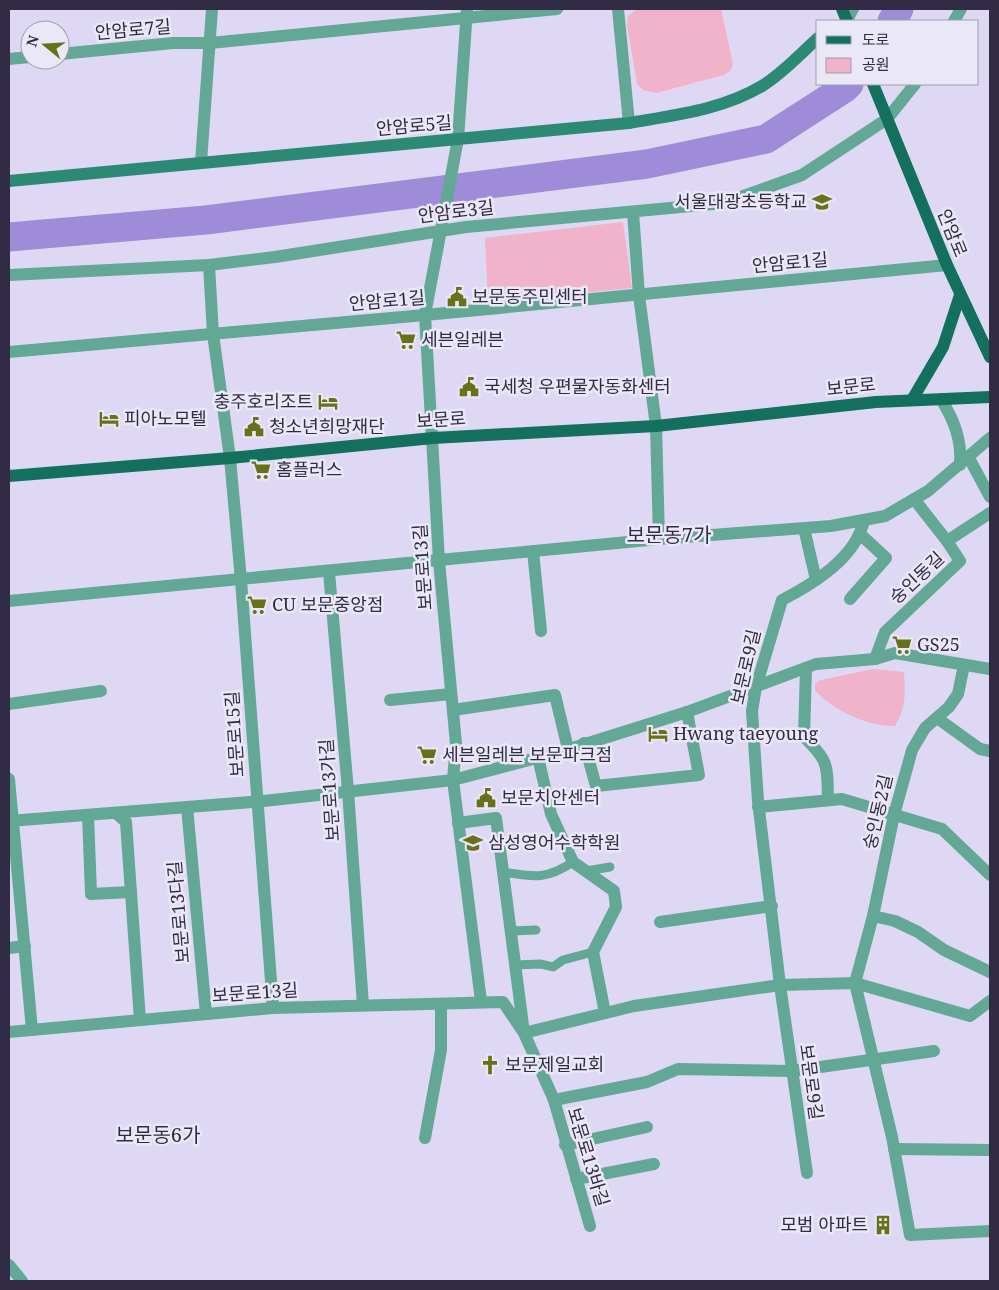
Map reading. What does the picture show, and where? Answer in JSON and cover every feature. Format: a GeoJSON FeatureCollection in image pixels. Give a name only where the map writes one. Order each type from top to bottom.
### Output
{"type":"FeatureCollection","features":[{"type":"Feature","properties":{"kind":"main road","name":"안암로5길"},"geometry":{"type":"LineString","coordinates":[[9,182],[201,162],[629,123],[693,112],[737,99],[764,85],[816,40]]}},
{"type":"Feature","properties":{"kind":"main road","name":"안암로"},"geometry":{"type":"LineString","coordinates":[[873,85],[946,266],[990,357]]}},
{"type":"Feature","properties":{"kind":"main road"},"geometry":{"type":"LineString","coordinates":[[912,400],[943,346],[960,295]]}},
{"type":"Feature","properties":{"kind":"main road","name":"보문로"},"geometry":{"type":"LineString","coordinates":[[9,476],[230,458],[433,438],[656,426],[912,400],[990,397]]}},
{"type":"Feature","properties":{"kind":"street"},"geometry":{"type":"LineString","coordinates":[[201,162],[212,9]]}},
{"type":"Feature","properties":{"kind":"street","name":"안암로7길"},"geometry":{"type":"LineString","coordinates":[[70,53],[173,44],[210,44],[467,13],[557,9]]}},
{"type":"Feature","properties":{"kind":"street"},"geometry":{"type":"LineString","coordinates":[[618,9],[629,123]]}},
{"type":"Feature","properties":{"kind":"street"},"geometry":{"type":"LineString","coordinates":[[845,18],[853,9]]}},
{"type":"Feature","properties":{"kind":"street"},"geometry":{"type":"LineString","coordinates":[[955,20],[961,9]]}},
{"type":"Feature","properties":{"kind":"street","name":"보문로13길"},"geometry":{"type":"LineString","coordinates":[[467,13],[458,139],[425,315],[439,561],[456,744],[453,780],[481,1001]]}},
{"type":"Feature","properties":{"kind":"street","name":"안암로3길"},"geometry":{"type":"LineString","coordinates":[[9,275],[209,265],[275,257],[466,227],[724,203],[802,174],[887,120],[914,85]]}},
{"type":"Feature","properties":{"kind":"street"},"geometry":{"type":"LineString","coordinates":[[633,212],[639,295],[656,426],[659,539]]}},
{"type":"Feature","properties":{"kind":"street"},"geometry":{"type":"LineString","coordinates":[[209,265],[212,334],[230,458]]}},
{"type":"Feature","properties":{"kind":"street","name":"안암로1길"},"geometry":{"type":"LineString","coordinates":[[9,352],[946,266]]}},
{"type":"Feature","properties":{"kind":"street"},"geometry":{"type":"LineString","coordinates":[[941,399],[955,426],[964,462],[990,497]]}},
{"type":"Feature","properties":{"kind":"street"},"geometry":{"type":"LineString","coordinates":[[9,601],[330,572],[659,539],[804,528],[864,520],[885,516],[914,499],[964,462],[990,438]]}},
{"type":"Feature","properties":{"kind":"street","name":"보문로15길"},"geometry":{"type":"LineString","coordinates":[[230,458],[273,1008]]}},
{"type":"Feature","properties":{"kind":"street"},"geometry":{"type":"LineString","coordinates":[[914,499],[947,541]]}},
{"type":"Feature","properties":{"kind":"street","name":"숭인동길"},"geometry":{"type":"LineString","coordinates":[[875,659],[885,632],[960,561],[947,541],[990,513]]}},
{"type":"Feature","properties":{"kind":"street","name":"보문로9길"},"geometry":{"type":"LineString","coordinates":[[807,1173],[780,985],[772,906],[758,807],[752,711],[756,687],[782,600],[827,572],[860,534],[864,520]]}},
{"type":"Feature","properties":{"kind":"street"},"geometry":{"type":"LineString","coordinates":[[804,528],[816,580]]}},
{"type":"Feature","properties":{"kind":"street"},"geometry":{"type":"LineString","coordinates":[[850,599],[886,558],[860,534]]}},
{"type":"Feature","properties":{"kind":"street"},"geometry":{"type":"LineString","coordinates":[[533,551],[541,632]]}},
{"type":"Feature","properties":{"kind":"street","name":"보문로13가길"},"geometry":{"type":"LineString","coordinates":[[330,572],[348,791],[362,1005]]}},
{"type":"Feature","properties":{"kind":"street"},"geometry":{"type":"LineString","coordinates":[[11,821],[258,802],[453,780],[568,749],[686,712],[816,664],[875,659],[895,653],[990,669]]}},
{"type":"Feature","properties":{"kind":"street","name":"숭인동2길"},"geometry":{"type":"LineString","coordinates":[[964,665],[958,694],[949,707],[925,728],[912,750],[894,815],[855,983],[894,1149],[910,1235],[990,1231]]}},
{"type":"Feature","properties":{"kind":"street"},"geometry":{"type":"LineString","coordinates":[[806,668],[804,737],[820,752],[827,765],[828,800]]}},
{"type":"Feature","properties":{"kind":"street"},"geometry":{"type":"LineString","coordinates":[[9,704],[101,691]]}},
{"type":"Feature","properties":{"kind":"street"},"geometry":{"type":"LineString","coordinates":[[390,700],[451,694]]}},
{"type":"Feature","properties":{"kind":"street"},"geometry":{"type":"LineString","coordinates":[[453,710],[555,695],[568,749]]}},
{"type":"Feature","properties":{"kind":"street"},"geometry":{"type":"LineString","coordinates":[[584,743],[596,786],[699,775],[686,712]]}},
{"type":"Feature","properties":{"kind":"street"},"geometry":{"type":"LineString","coordinates":[[937,718],[980,749],[990,752]]}},
{"type":"Feature","properties":{"kind":"street"},"geometry":{"type":"LineString","coordinates":[[538,757],[551,814],[573,862],[614,891],[616,907],[593,952],[605,1013]]}},
{"type":"Feature","properties":{"kind":"street"},"geometry":{"type":"LineString","coordinates":[[9,779],[11,821],[32,1030]]}},
{"type":"Feature","properties":{"kind":"street"},"geometry":{"type":"LineString","coordinates":[[758,807],[842,799],[942,829],[990,875]]}},
{"type":"Feature","properties":{"kind":"street","name":"보문로13다길"},"geometry":{"type":"LineString","coordinates":[[187,807],[206,1014]]}},
{"type":"Feature","properties":{"kind":"street"},"geometry":{"type":"LineString","coordinates":[[116,813],[126,822],[140,1020]]}},
{"type":"Feature","properties":{"kind":"street"},"geometry":{"type":"LineString","coordinates":[[88,815],[91,894],[131,892]]}},
{"type":"Feature","properties":{"kind":"street","name":"보문로13길"},"geometry":{"type":"LineString","coordinates":[[458,823],[496,818],[524,1033]]}},
{"type":"Feature","properties":{"kind":"street"},"geometry":{"type":"LineString","coordinates":[[660,922],[772,906]]}},
{"type":"Feature","properties":{"kind":"street"},"geometry":{"type":"LineString","coordinates":[[872,916],[895,921],[910,928],[944,950],[990,972]]}},
{"type":"Feature","properties":{"kind":"street"},"geometry":{"type":"LineString","coordinates":[[9,948],[25,946]]}},
{"type":"Feature","properties":{"kind":"street"},"geometry":{"type":"LineString","coordinates":[[524,1033],[634,1006],[780,985],[855,983],[970,1016],[990,1001]]}},
{"type":"Feature","properties":{"kind":"street","name":"보문로13길"},"geometry":{"type":"LineString","coordinates":[[9,1032],[273,1008],[441,1004],[481,1001],[503,1002],[524,1033],[554,1100]]}},
{"type":"Feature","properties":{"kind":"street"},"geometry":{"type":"LineString","coordinates":[[425,1138],[441,1050],[441,1004]]}},
{"type":"Feature","properties":{"kind":"street"},"geometry":{"type":"LineString","coordinates":[[792,1071],[934,1052]]}},
{"type":"Feature","properties":{"kind":"street","name":"보문로13바길"},"geometry":{"type":"LineString","coordinates":[[590,1226],[565,1144],[554,1100],[647,1082],[678,1069],[792,1071]]}},
{"type":"Feature","properties":{"kind":"street"},"geometry":{"type":"LineString","coordinates":[[565,1144],[646,1127]]}},
{"type":"Feature","properties":{"kind":"street"},"geometry":{"type":"LineString","coordinates":[[894,1149],[990,1150]]}},
{"type":"Feature","properties":{"kind":"street"},"geometry":{"type":"LineString","coordinates":[[576,1179],[654,1164]]}},
{"type":"Feature","properties":{"kind":"street"},"geometry":{"type":"LineString","coordinates":[[9,1265],[22,1281]]}},
{"type":"Feature","properties":{"kind":"lane"},"geometry":{"type":"LineString","coordinates":[[565,844],[584,840]]}},
{"type":"Feature","properties":{"kind":"lane"},"geometry":{"type":"LineString","coordinates":[[503,872],[537,878],[558,872],[573,862]]}},
{"type":"Feature","properties":{"kind":"lane"},"geometry":{"type":"LineString","coordinates":[[586,871],[610,867]]}},
{"type":"Feature","properties":{"kind":"lane"},"geometry":{"type":"LineString","coordinates":[[510,932],[536,930]]}},
{"type":"Feature","properties":{"kind":"lane"},"geometry":{"type":"LineString","coordinates":[[515,965],[541,964],[553,967],[562,960],[593,952]]}},
{"type":"Feature","properties":{"kind":"green space"},"geometry":{"type":"Polygon","coordinates":[[[637,9],[721,9],[733,64],[730,71],[724,75],[656,93],[643,90],[637,84],[627,25],[628,16],[637,9]]]}},
{"type":"Feature","properties":{"kind":"green space"},"geometry":{"type":"Polygon","coordinates":[[[623,222],[632,288],[488,302],[485,238],[623,222]]]}},
{"type":"Feature","properties":{"kind":"green space"},"geometry":{"type":"Polygon","coordinates":[[[873,669],[904,672],[905,693],[902,712],[895,726],[874,724],[852,716],[831,704],[815,690],[815,684],[821,680],[873,669]]]}},
{"type":"Feature","properties":{"kind":"waterway"},"geometry":{"type":"LineString","coordinates":[[893,20],[899,9]]}},
{"type":"Feature","properties":{"kind":"waterway"},"geometry":{"type":"LineString","coordinates":[[9,237],[206,220],[647,164],[766,139],[848,85]]}},
{"type":"Feature","properties":{"kind":"place","name":"서울대광초등학교"},"geometry":{"type":"Point","coordinates":[822,202]}},
{"type":"Feature","properties":{"kind":"place","name":"보문동주민센터"},"geometry":{"type":"Point","coordinates":[457,297]}},
{"type":"Feature","properties":{"kind":"place","name":"세븐일레븐"},"geometry":{"type":"Point","coordinates":[406,340]}},
{"type":"Feature","properties":{"kind":"place","name":"국세청 우편물자동화센터"},"geometry":{"type":"Point","coordinates":[469,387]}},
{"type":"Feature","properties":{"kind":"place","name":"충주호리조트"},"geometry":{"type":"Point","coordinates":[328,402]}},
{"type":"Feature","properties":{"kind":"place","name":"피아노모텔"},"geometry":{"type":"Point","coordinates":[109,419]}},
{"type":"Feature","properties":{"kind":"place","name":"청소년희망재단"},"geometry":{"type":"Point","coordinates":[254,427]}},
{"type":"Feature","properties":{"kind":"place","name":"홈플러스"},"geometry":{"type":"Point","coordinates":[261,470]}},
{"type":"Feature","properties":{"kind":"place","name":"CU 보문중앙점"},"geometry":{"type":"Point","coordinates":[257,605]}},
{"type":"Feature","properties":{"kind":"place","name":"GS25"},"geometry":{"type":"Point","coordinates":[902,645]}},
{"type":"Feature","properties":{"kind":"place","name":"Hwang taeyoung"},"geometry":{"type":"Point","coordinates":[658,734]}},
{"type":"Feature","properties":{"kind":"place","name":"세븐일레븐 보문파크점"},"geometry":{"type":"Point","coordinates":[427,755]}},
{"type":"Feature","properties":{"kind":"place","name":"보문치안센터"},"geometry":{"type":"Point","coordinates":[486,798]}},
{"type":"Feature","properties":{"kind":"place","name":"삼성영어수학학원"},"geometry":{"type":"Point","coordinates":[473,843]}},
{"type":"Feature","properties":{"kind":"place","name":"보문제일교회"},"geometry":{"type":"Point","coordinates":[490,1065]}},
{"type":"Feature","properties":{"kind":"place","name":"모범 아파트"},"geometry":{"type":"Point","coordinates":[883,1225]}},
{"type":"Feature","properties":{"kind":"district","name":"보문동7가"},"geometry":{"type":"Point","coordinates":[669,535]}},
{"type":"Feature","properties":{"kind":"district","name":"보문동6가"},"geometry":{"type":"Point","coordinates":[158,1135]}}]}
